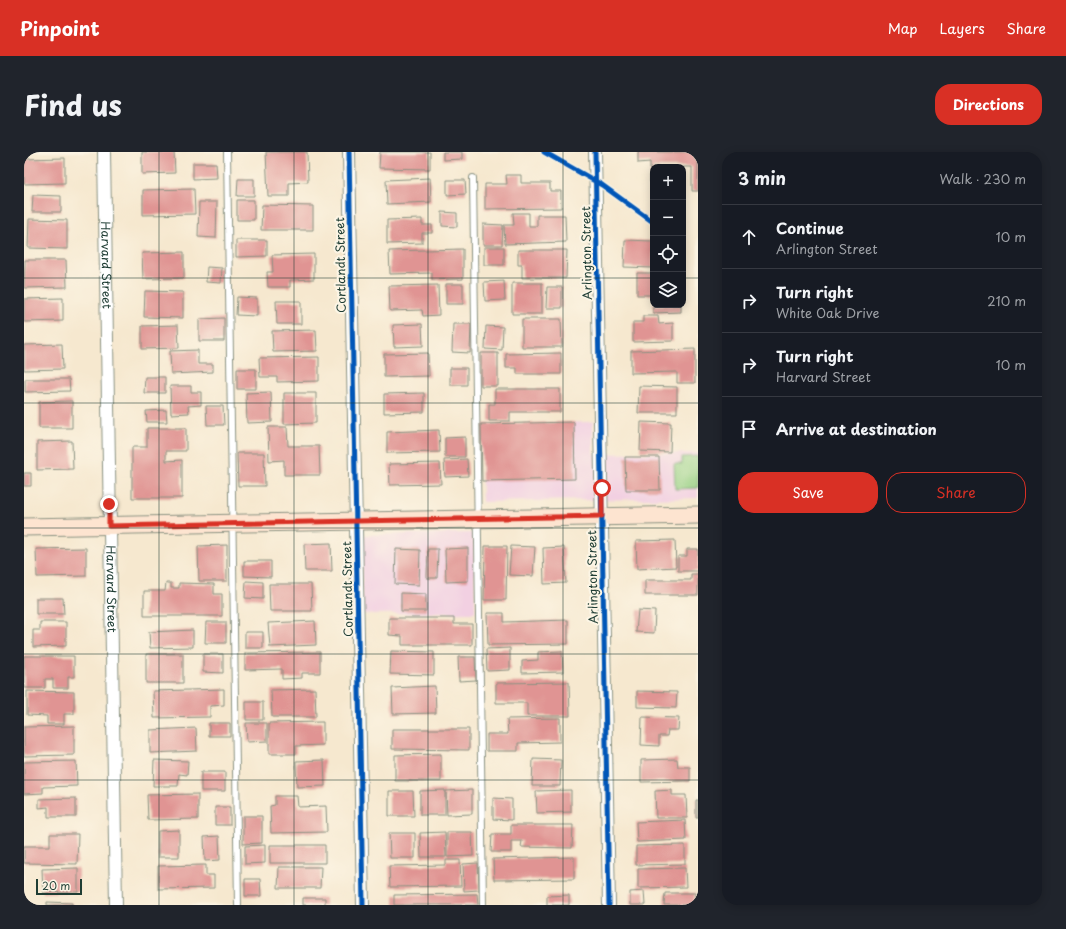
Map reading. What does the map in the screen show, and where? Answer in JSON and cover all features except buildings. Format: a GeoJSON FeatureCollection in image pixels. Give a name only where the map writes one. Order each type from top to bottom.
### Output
{"type":"FeatureCollection","features":[{"type":"Feature","properties":{"kind":"main road"},"geometry":{"type":"LineString","coordinates":[[24,527],[698,515]]}},
{"type":"Feature","properties":{"kind":"street","name":"Harvard Street"},"geometry":{"type":"LineString","coordinates":[[104,152],[116,905]]}},
{"type":"Feature","properties":{"kind":"street","name":"Cortlandt Street"},"geometry":{"type":"LineString","coordinates":[[349,152],[363,905]]}},
{"type":"Feature","properties":{"kind":"street","name":"Arlington Street"},"geometry":{"type":"LineString","coordinates":[[595,152],[609,905]]}},
{"type":"Feature","properties":{"kind":"lane"},"geometry":{"type":"LineString","coordinates":[[227,152],[234,523],[238,905]]}},
{"type":"Feature","properties":{"kind":"lane"},"geometry":{"type":"LineString","coordinates":[[473,178],[483,905]]}},
{"type":"Feature","properties":{"kind":"shaded area"},"geometry":{"type":"Polygon","coordinates":[[[593,422],[593,454],[698,453],[698,498],[482,502],[481,424],[593,422]]]}},
{"type":"Feature","properties":{"kind":"shaded area"},"geometry":{"type":"Polygon","coordinates":[[[474,533],[475,613],[363,614],[362,535],[474,533]]]}},
{"type":"Feature","properties":{"kind":"green space"},"geometry":{"type":"Polygon","coordinates":[[[698,456],[698,488],[675,489],[674,464],[682,464],[682,457],[698,456]]]}},
{"type":"Feature","properties":{"kind":"cycle path"},"geometry":{"type":"LineString","coordinates":[[349,152],[363,905]]}},
{"type":"Feature","properties":{"kind":"cycle path"},"geometry":{"type":"LineString","coordinates":[[544,152],[602,185],[650,220]]}},
{"type":"Feature","properties":{"kind":"cycle path"},"geometry":{"type":"LineString","coordinates":[[595,152],[609,905]]}},
{"type":"Feature","properties":{"kind":"route"},"geometry":{"type":"LineString","coordinates":[[109,504],[109,526],[602,516],[602,488]]}}]}
